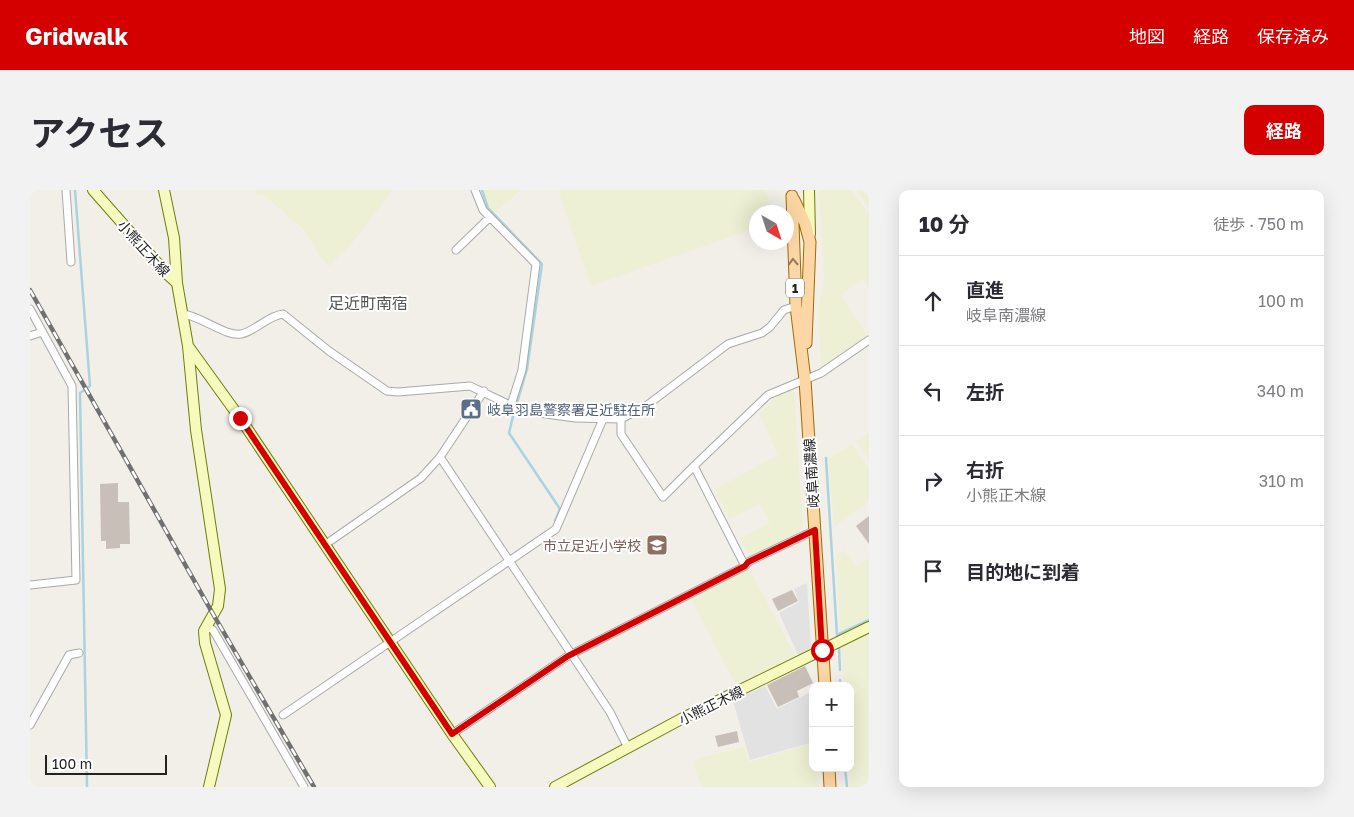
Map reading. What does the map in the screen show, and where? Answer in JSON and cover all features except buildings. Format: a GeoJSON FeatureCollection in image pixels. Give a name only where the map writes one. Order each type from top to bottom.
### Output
{"type":"FeatureCollection","features":[{"type":"Feature","properties":{"kind":"main road","name":"小熊正木線"},"geometry":{"type":"LineString","coordinates":[[94,190],[167,274],[177,282],[188,346],[229,402],[452,734],[490,787]]}},
{"type":"Feature","properties":{"kind":"main road"},"geometry":{"type":"LineString","coordinates":[[164,190],[174,238],[177,282]]}},
{"type":"Feature","properties":{"kind":"main road"},"geometry":{"type":"LineString","coordinates":[[809,190],[810,242]]}},
{"type":"Feature","properties":{"kind":"main road","name":"岐阜南濃線"},"geometry":{"type":"LineString","coordinates":[[791,192],[805,223],[810,242],[806,334],[807,367],[805,380]]}},
{"type":"Feature","properties":{"kind":"main road","name":"岐阜南濃線"},"geometry":{"type":"LineString","coordinates":[[791,192],[796,306],[805,380],[824,682]]}},
{"type":"Feature","properties":{"kind":"main road"},"geometry":{"type":"LineString","coordinates":[[188,346],[196,430],[220,589],[218,606],[204,631],[205,643],[226,715],[209,787]]}},
{"type":"Feature","properties":{"kind":"main road","name":"小熊正木線"},"geometry":{"type":"LineString","coordinates":[[555,787],[683,718],[869,627]]}},
{"type":"Feature","properties":{"kind":"main road"},"geometry":{"type":"LineString","coordinates":[[829,772],[830,787]]}},
{"type":"Feature","properties":{"kind":"street"},"geometry":{"type":"LineString","coordinates":[[66,190],[71,262]]}},
{"type":"Feature","properties":{"kind":"street"},"geometry":{"type":"LineString","coordinates":[[475,190],[482,210],[536,264],[522,370],[511,406]]}},
{"type":"Feature","properties":{"kind":"street"},"geometry":{"type":"LineString","coordinates":[[456,250],[489,218]]}},
{"type":"Feature","properties":{"kind":"street"},"geometry":{"type":"LineString","coordinates":[[182,314],[196,316],[230,334],[242,334],[276,315],[283,314],[329,350],[388,391],[398,392],[470,386],[484,391],[511,406],[557,416],[621,419],[646,406],[728,344],[762,333],[770,327],[784,310],[796,306]]}},
{"type":"Feature","properties":{"kind":"street"},"geometry":{"type":"LineString","coordinates":[[30,309],[72,386],[76,580],[30,585]]}},
{"type":"Feature","properties":{"kind":"street"},"geometry":{"type":"LineString","coordinates":[[30,336],[42,332]]}},
{"type":"Feature","properties":{"kind":"street"},"geometry":{"type":"LineString","coordinates":[[621,419],[621,434],[663,497],[768,395],[820,373],[869,340]]}},
{"type":"Feature","properties":{"kind":"street"},"geometry":{"type":"LineString","coordinates":[[326,544],[421,478],[440,457],[484,391]]}},
{"type":"Feature","properties":{"kind":"street"},"geometry":{"type":"LineString","coordinates":[[283,715],[556,529],[603,419]]}},
{"type":"Feature","properties":{"kind":"street"},"geometry":{"type":"LineString","coordinates":[[440,457],[610,712],[628,748]]}},
{"type":"Feature","properties":{"kind":"street"},"geometry":{"type":"LineString","coordinates":[[694,466],[745,566]]}},
{"type":"Feature","properties":{"kind":"street"},"geometry":{"type":"LineString","coordinates":[[452,734],[572,654],[745,566],[748,562],[815,530]]}},
{"type":"Feature","properties":{"kind":"street"},"geometry":{"type":"LineString","coordinates":[[206,626],[213,630],[304,787]]}},
{"type":"Feature","properties":{"kind":"street"},"geometry":{"type":"LineString","coordinates":[[30,726],[69,655],[79,653]]}},
{"type":"Feature","properties":{"kind":"green space"},"geometry":{"type":"Polygon","coordinates":[[[254,190],[393,190],[349,247],[329,266],[320,257],[305,231],[264,195],[256,196],[254,190]]]}},
{"type":"Feature","properties":{"kind":"green space"},"geometry":{"type":"Polygon","coordinates":[[[484,190],[521,190],[492,215],[484,190]]]}},
{"type":"Feature","properties":{"kind":"green space"},"geometry":{"type":"Polygon","coordinates":[[[558,190],[765,190],[770,205],[749,205],[749,230],[591,286],[558,190]]]}},
{"type":"Feature","properties":{"kind":"green space"},"geometry":{"type":"Polygon","coordinates":[[[819,190],[852,190],[869,214],[869,288],[863,279],[841,295],[869,338],[821,369],[818,310],[824,280],[819,190]]]}},
{"type":"Feature","properties":{"kind":"green space"},"geometry":{"type":"Polygon","coordinates":[[[856,190],[869,190],[869,209],[856,190]]]}},
{"type":"Feature","properties":{"kind":"green space"},"geometry":{"type":"Polygon","coordinates":[[[794,387],[803,529],[749,558],[740,538],[770,523],[760,504],[729,519],[715,489],[778,455],[759,414],[776,397],[794,387]]]}},
{"type":"Feature","properties":{"kind":"green space"},"geometry":{"type":"Polygon","coordinates":[[[869,432],[869,460],[856,441],[869,432]]]}},
{"type":"Feature","properties":{"kind":"green space"},"geometry":{"type":"Polygon","coordinates":[[[852,444],[869,468],[869,501],[834,527],[828,459],[852,444]]]}},
{"type":"Feature","properties":{"kind":"green space"},"geometry":{"type":"Polygon","coordinates":[[[844,550],[856,566],[869,558],[869,618],[840,632],[836,556],[844,550]]]}},
{"type":"Feature","properties":{"kind":"green space"},"geometry":{"type":"Polygon","coordinates":[[[749,568],[796,657],[737,687],[691,599],[749,568]]]}},
{"type":"Feature","properties":{"kind":"green space"},"geometry":{"type":"Polygon","coordinates":[[[869,634],[869,787],[850,787],[850,772],[854,772],[854,682],[844,682],[841,647],[869,634]]]}},
{"type":"Feature","properties":{"kind":"green space"},"geometry":{"type":"Polygon","coordinates":[[[809,744],[809,772],[818,772],[819,787],[702,787],[693,763],[696,759],[744,747],[749,762],[809,744]]]}},
{"type":"Feature","properties":{"kind":"shaded area"},"geometry":{"type":"Polygon","coordinates":[[[807,583],[811,649],[799,657],[779,613],[799,602],[794,589],[807,583]]]}},
{"type":"Feature","properties":{"kind":"shaded area"},"geometry":{"type":"Polygon","coordinates":[[[765,686],[777,709],[809,693],[809,743],[750,760],[733,701],[765,686]]]}},
{"type":"Feature","properties":{"kind":"waterway"},"geometry":{"type":"LineString","coordinates":[[75,190],[90,386],[80,393],[87,787]]}},
{"type":"Feature","properties":{"kind":"waterway"},"geometry":{"type":"LineString","coordinates":[[482,190],[488,208],[542,264],[527,369],[517,403]]}},
{"type":"Feature","properties":{"kind":"waterway"},"geometry":{"type":"LineString","coordinates":[[514,412],[509,433],[560,509],[555,521]]}},
{"type":"Feature","properties":{"kind":"waterway"},"geometry":{"type":"LineString","coordinates":[[826,458],[837,635],[869,620]]}},
{"type":"Feature","properties":{"kind":"waterway"},"geometry":{"type":"LineString","coordinates":[[839,647],[840,670]]}},
{"type":"Feature","properties":{"kind":"waterway"},"geometry":{"type":"LineString","coordinates":[[845,772],[847,787]]}},
{"type":"Feature","properties":{"kind":"railway"},"geometry":{"type":"LineString","coordinates":[[30,290],[213,614],[314,787]]}},
{"type":"Feature","properties":{"kind":"place","name":"岐阜羽島警察署足近駐在所"},"geometry":{"type":"Point","coordinates":[471,409]}},
{"type":"Feature","properties":{"kind":"place","name":"市立足近小学校"},"geometry":{"type":"Point","coordinates":[657,545]}},
{"type":"Feature","properties":{"kind":"district","name":"足近町南宿"},"geometry":{"type":"Point","coordinates":[368,303]}},
{"type":"Feature","properties":{"kind":"route"},"geometry":{"type":"LineString","coordinates":[[240,418],[452,734],[568,656],[745,566],[748,562],[815,530],[822,650]]}}]}
